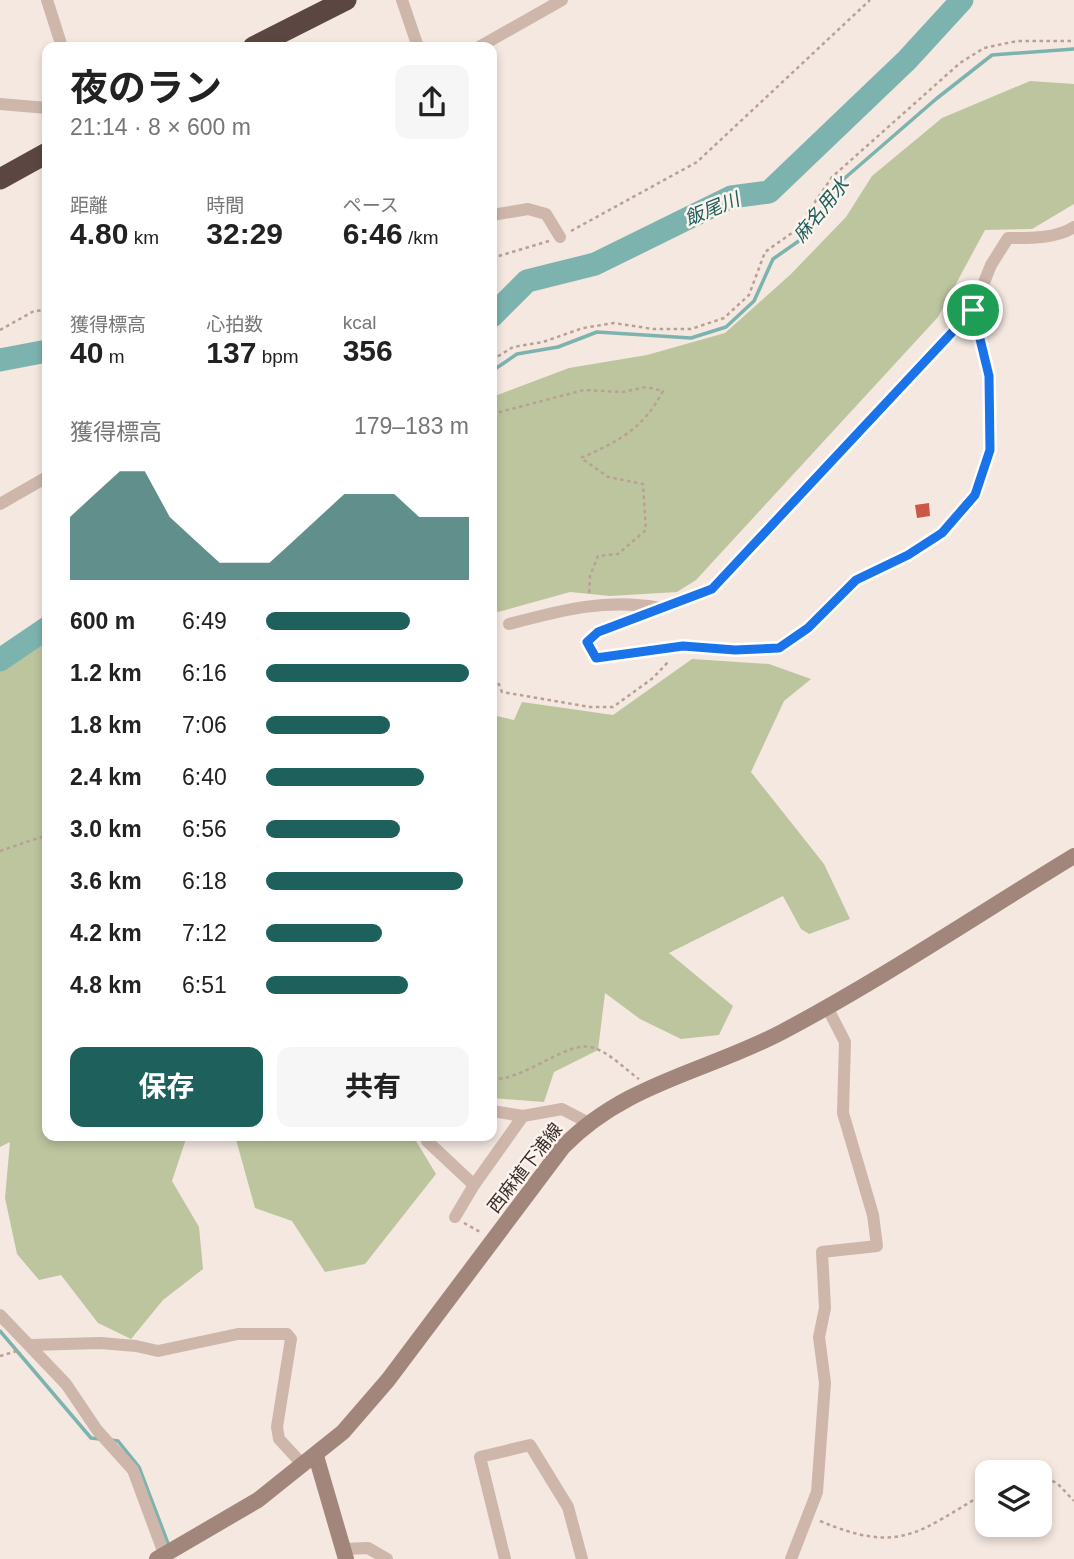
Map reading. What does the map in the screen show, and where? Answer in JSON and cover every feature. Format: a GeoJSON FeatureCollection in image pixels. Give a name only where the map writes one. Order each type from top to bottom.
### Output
{"type":"FeatureCollection","features":[{"type":"Feature","properties":{"kind":"highway"},"geometry":{"type":"LineString","coordinates":[[263,42],[346,0]]}},
{"type":"Feature","properties":{"kind":"highway"},"geometry":{"type":"LineString","coordinates":[[0,179],[42,156]]}},
{"type":"Feature","properties":{"kind":"main road","name":"西麻植下浦線"},"geometry":{"type":"LineString","coordinates":[[166,1556],[258,1500],[309,1460],[367,1406],[563,1147],[587,1122],[618,1102],[760,1043],[827,1007],[1074,856]]}},
{"type":"Feature","properties":{"kind":"main road"},"geometry":{"type":"LineString","coordinates":[[309,1460],[345,1554]]}},
{"type":"Feature","properties":{"kind":"street"},"geometry":{"type":"LineString","coordinates":[[47,0],[60,42]]}},
{"type":"Feature","properties":{"kind":"street"},"geometry":{"type":"LineString","coordinates":[[402,0],[416,42]]}},
{"type":"Feature","properties":{"kind":"street"},"geometry":{"type":"LineString","coordinates":[[488,42],[562,0]]}},
{"type":"Feature","properties":{"kind":"street"},"geometry":{"type":"LineString","coordinates":[[0,104],[42,108]]}},
{"type":"Feature","properties":{"kind":"street"},"geometry":{"type":"LineString","coordinates":[[497,214],[528,209],[546,214],[559,237]]}},
{"type":"Feature","properties":{"kind":"street"},"geometry":{"type":"LineString","coordinates":[[973,310],[989,376],[990,450],[975,495],[942,533],[908,555],[856,580],[808,628],[779,648],[735,650],[683,646],[596,658],[587,642],[598,632],[712,589],[973,310],[991,265],[1008,238],[1034,238],[1068,231],[1074,227]]}},
{"type":"Feature","properties":{"kind":"street"},"geometry":{"type":"LineString","coordinates":[[0,504],[42,480]]}},
{"type":"Feature","properties":{"kind":"street"},"geometry":{"type":"LineString","coordinates":[[509,624],[588,606],[627,602],[662,609]]}},
{"type":"Feature","properties":{"kind":"street"},"geometry":{"type":"LineString","coordinates":[[791,1559],[810,1517],[817,1492],[824,1383],[818,1337],[825,1308],[822,1252],[877,1246],[873,1215],[843,1113],[845,1042],[827,1007]]}},
{"type":"Feature","properties":{"kind":"street"},"geometry":{"type":"LineString","coordinates":[[497,1112],[523,1116],[562,1109],[587,1122]]}},
{"type":"Feature","properties":{"kind":"street"},"geometry":{"type":"LineString","coordinates":[[456,1217],[474,1185],[523,1116]]}},
{"type":"Feature","properties":{"kind":"street"},"geometry":{"type":"LineString","coordinates":[[427,1141],[474,1185]]}},
{"type":"Feature","properties":{"kind":"street"},"geometry":{"type":"LineString","coordinates":[[0,1315],[66,1384],[97,1430],[133,1470],[166,1556]]}},
{"type":"Feature","properties":{"kind":"street"},"geometry":{"type":"LineString","coordinates":[[30,1345],[100,1343],[158,1351],[238,1334],[287,1334],[291,1339],[286,1389],[277,1427],[279,1439],[309,1460]]}},
{"type":"Feature","properties":{"kind":"street"},"geometry":{"type":"LineString","coordinates":[[505,1559],[480,1457],[530,1445],[568,1507],[582,1559]]}},
{"type":"Feature","properties":{"kind":"street"},"geometry":{"type":"LineString","coordinates":[[345,1554],[368,1548],[387,1559]]}},
{"type":"Feature","properties":{"kind":"path"},"geometry":{"type":"LineString","coordinates":[[497,256],[559,237],[697,162],[870,0]]}},
{"type":"Feature","properties":{"kind":"path"},"geometry":{"type":"LineString","coordinates":[[497,357],[513,348],[543,342],[583,328],[614,323],[653,329],[691,329],[724,318],[749,295],[765,252],[796,230],[832,177],[960,63],[984,48],[1017,41],[1074,41]]}},
{"type":"Feature","properties":{"kind":"path"},"geometry":{"type":"LineString","coordinates":[[0,330],[34,311],[42,310]]}},
{"type":"Feature","properties":{"kind":"path"},"geometry":{"type":"LineString","coordinates":[[497,413],[584,390],[623,392],[646,387],[663,391],[652,412],[623,439],[581,458],[608,477],[643,484],[646,502],[646,530],[618,554],[598,556],[590,576],[588,606]]}},
{"type":"Feature","properties":{"kind":"path"},"geometry":{"type":"LineString","coordinates":[[497,682],[502,692],[530,698],[613,707],[653,678],[683,646]]}},
{"type":"Feature","properties":{"kind":"path"},"geometry":{"type":"LineString","coordinates":[[0,851],[42,837]]}},
{"type":"Feature","properties":{"kind":"path"},"geometry":{"type":"LineString","coordinates":[[497,1078],[527,1072],[579,1046],[595,1048],[650,1087]]}},
{"type":"Feature","properties":{"kind":"path"},"geometry":{"type":"LineString","coordinates":[[456,1217],[477,1233],[497,1235]]}},
{"type":"Feature","properties":{"kind":"path"},"geometry":{"type":"LineString","coordinates":[[0,1356],[13,1352]]}},
{"type":"Feature","properties":{"kind":"path"},"geometry":{"type":"LineString","coordinates":[[1052,1481],[1074,1501]]}},
{"type":"Feature","properties":{"kind":"path"},"geometry":{"type":"LineString","coordinates":[[810,1517],[845,1531],[888,1539],[928,1529],[975,1500]]}},
{"type":"Feature","properties":{"kind":"green space"},"geometry":{"type":"Polygon","coordinates":[[[1030,81],[1074,84],[1074,204],[1032,229],[985,230],[938,317],[696,580],[677,592],[610,596],[570,592],[498,612],[497,395],[569,368],[647,355],[725,333],[791,274],[846,217],[872,176],[942,118],[1030,81]]]}},
{"type":"Feature","properties":{"kind":"green space"},"geometry":{"type":"Polygon","coordinates":[[[42,641],[42,1141],[185,1141],[172,1181],[199,1227],[203,1269],[163,1300],[131,1339],[98,1323],[61,1275],[39,1280],[17,1254],[5,1198],[10,1142],[0,1147],[0,669],[42,641]]]}},
{"type":"Feature","properties":{"kind":"green space"},"geometry":{"type":"Polygon","coordinates":[[[692,659],[769,664],[811,679],[784,701],[751,772],[824,864],[850,919],[809,934],[801,929],[783,896],[669,953],[733,1006],[719,1035],[681,1039],[640,1019],[605,993],[598,1050],[554,1072],[544,1102],[497,1098],[497,716],[514,720],[522,702],[613,715],[692,659]]]}},
{"type":"Feature","properties":{"kind":"green space"},"geometry":{"type":"Polygon","coordinates":[[[236,1141],[416,1141],[436,1174],[365,1264],[325,1272],[292,1221],[255,1208],[236,1141]]]}},
{"type":"Feature","properties":{"kind":"building"},"geometry":{"type":"Polygon","coordinates":[[[929,503],[930,516],[917,518],[915,505],[929,503]]]}},
{"type":"Feature","properties":{"kind":"waterway","name":"飯尾川"},"geometry":{"type":"LineString","coordinates":[[497,311],[527,281],[595,264],[731,197],[769,192],[907,60],[962,0]]}},
{"type":"Feature","properties":{"kind":"waterway","name":"麻名用水"},"geometry":{"type":"LineString","coordinates":[[497,368],[517,354],[558,347],[597,332],[691,338],[726,327],[754,301],[773,259],[803,238],[838,184],[936,99],[992,55],[1074,49]]}},
{"type":"Feature","properties":{"kind":"waterway","name":"飯尾川"},"geometry":{"type":"LineString","coordinates":[[0,360],[42,352]]}},
{"type":"Feature","properties":{"kind":"waterway","name":"麻名用水"},"geometry":{"type":"LineString","coordinates":[[0,660],[42,631]]}},
{"type":"Feature","properties":{"kind":"waterway"},"geometry":{"type":"LineString","coordinates":[[0,1331],[91,1438],[100,1439]]}},
{"type":"Feature","properties":{"kind":"waterway"},"geometry":{"type":"LineString","coordinates":[[111,1440],[118,1441],[139,1467],[169,1546]]}},
{"type":"Feature","properties":{"kind":"route"},"geometry":{"type":"LineString","coordinates":[[973,310],[989,376],[990,450],[975,495],[942,533],[908,555],[856,580],[808,628],[779,648],[735,650],[683,646],[596,658],[587,642],[598,632],[712,589],[973,310]]}}]}
